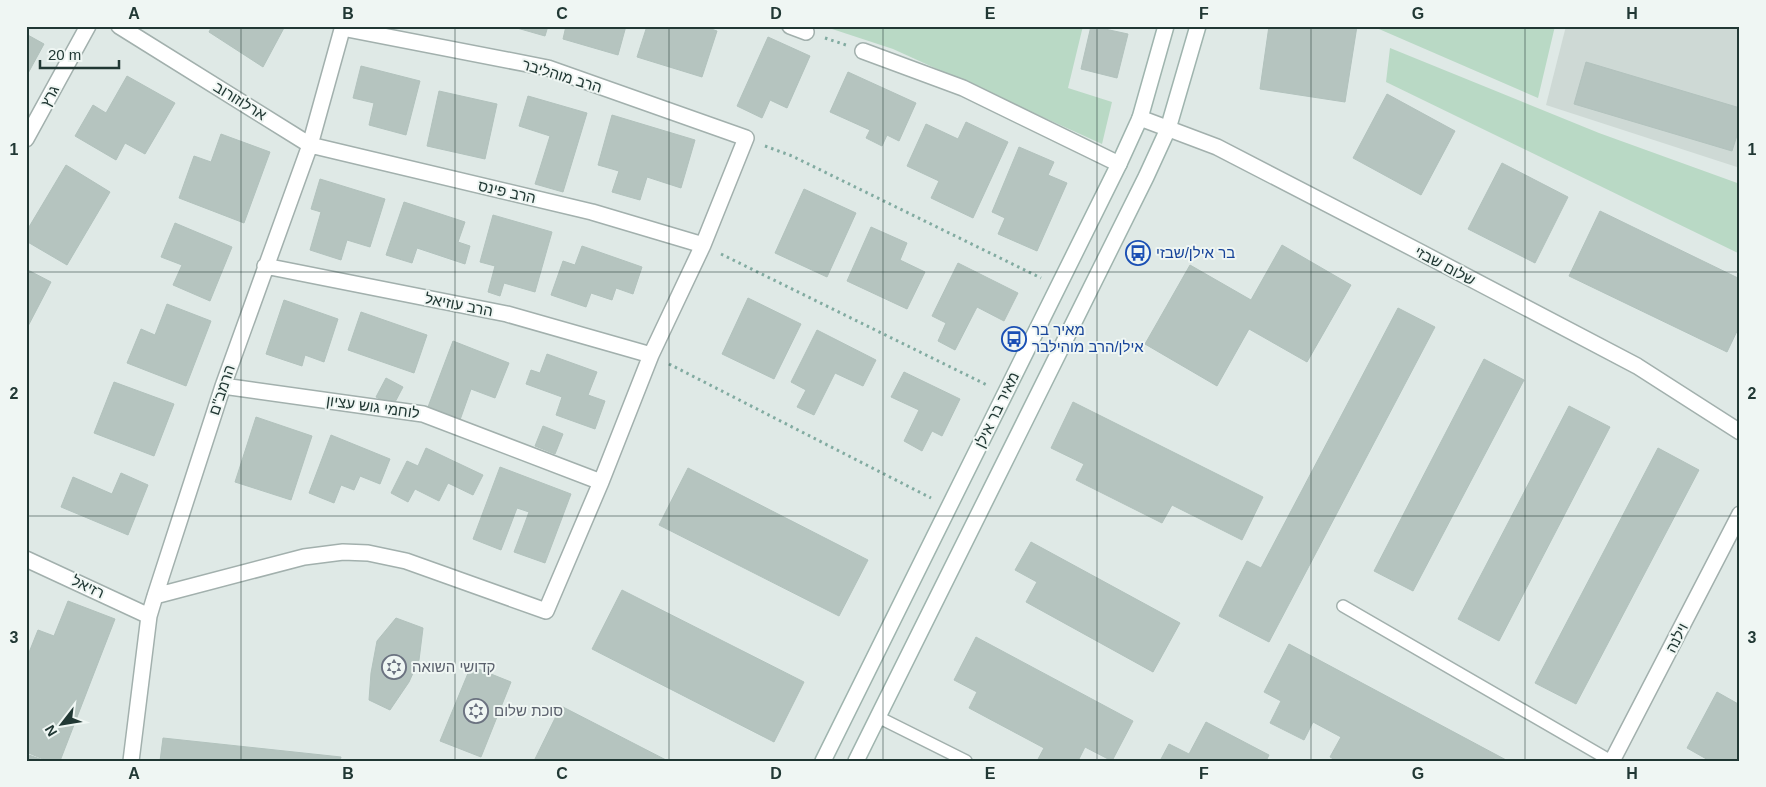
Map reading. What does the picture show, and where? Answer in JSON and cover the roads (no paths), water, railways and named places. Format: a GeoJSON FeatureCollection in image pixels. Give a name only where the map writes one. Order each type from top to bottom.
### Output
{"type":"FeatureCollection","features":[{"type":"Feature","properties":{"kind":"street","name":"גרץ"},"geometry":{"type":"LineString","coordinates":[[26,139],[88,26]]}},
{"type":"Feature","properties":{"kind":"street","name":"ארלוזורוב"},"geometry":{"type":"LineString","coordinates":[[119,26],[310,145]]}},
{"type":"Feature","properties":{"kind":"street"},"geometry":{"type":"LineString","coordinates":[[790,26],[806,32]]}},
{"type":"Feature","properties":{"kind":"street","name":"מאיר בר אילן"},"geometry":{"type":"LineString","coordinates":[[823,761],[1119,164],[1140,118],[1166,26]]}},
{"type":"Feature","properties":{"kind":"street","name":"מאיר בר אילן"},"geometry":{"type":"LineString","coordinates":[[856,761],[1168,129],[1198,26]]}},
{"type":"Feature","properties":{"kind":"street","name":"הרמב\"ם"},"geometry":{"type":"LineString","coordinates":[[131,761],[149,616],[154,596],[223,386],[310,145],[343,27]]}},
{"type":"Feature","properties":{"kind":"street","name":"הרב מוהליבר"},"geometry":{"type":"LineString","coordinates":[[343,27],[548,68],[746,138],[703,245]]}},
{"type":"Feature","properties":{"kind":"street"},"geometry":{"type":"LineString","coordinates":[[863,51],[963,88],[1119,164]]}},
{"type":"Feature","properties":{"kind":"street","name":"שלום שבזי"},"geometry":{"type":"LineString","coordinates":[[1140,118],[1217,147],[1637,366],[1740,432]]}},
{"type":"Feature","properties":{"kind":"street","name":"הרב פינס"},"geometry":{"type":"LineString","coordinates":[[310,145],[592,212],[703,245]]}},
{"type":"Feature","properties":{"kind":"street"},"geometry":{"type":"LineString","coordinates":[[154,596],[304,557],[343,552],[368,553],[406,561],[546,611],[601,482],[651,355],[703,245]]}},
{"type":"Feature","properties":{"kind":"street","name":"הרב עוזיאל"},"geometry":{"type":"LineString","coordinates":[[265,266],[508,314],[651,355]]}},
{"type":"Feature","properties":{"kind":"street","name":"לוחמי גוש עציון"},"geometry":{"type":"LineString","coordinates":[[223,386],[423,414],[601,482]]}},
{"type":"Feature","properties":{"kind":"street","name":"וילנה"},"geometry":{"type":"LineString","coordinates":[[1611,761],[1740,514]]}},
{"type":"Feature","properties":{"kind":"street","name":"רזיאל"},"geometry":{"type":"LineString","coordinates":[[26,559],[149,616]]}},
{"type":"Feature","properties":{"kind":"lane"},"geometry":{"type":"LineString","coordinates":[[1342,606],[1611,761]]}},
{"type":"Feature","properties":{"kind":"lane"},"geometry":{"type":"LineString","coordinates":[[878,717],[966,761]]}},
{"type":"Feature","properties":{"kind":"place","name":"בר אילן/שבזי"},"geometry":{"type":"Point","coordinates":[1138,253]}},
{"type":"Feature","properties":{"kind":"place","name":"מאיר בר אילן/הרב מוהילבר"},"geometry":{"type":"Point","coordinates":[1014,339]}},
{"type":"Feature","properties":{"kind":"place","name":"קדושי השואה"},"geometry":{"type":"Point","coordinates":[394,667]}},
{"type":"Feature","properties":{"kind":"place","name":"סוכת שלום"},"geometry":{"type":"Point","coordinates":[476,711]}}]}
